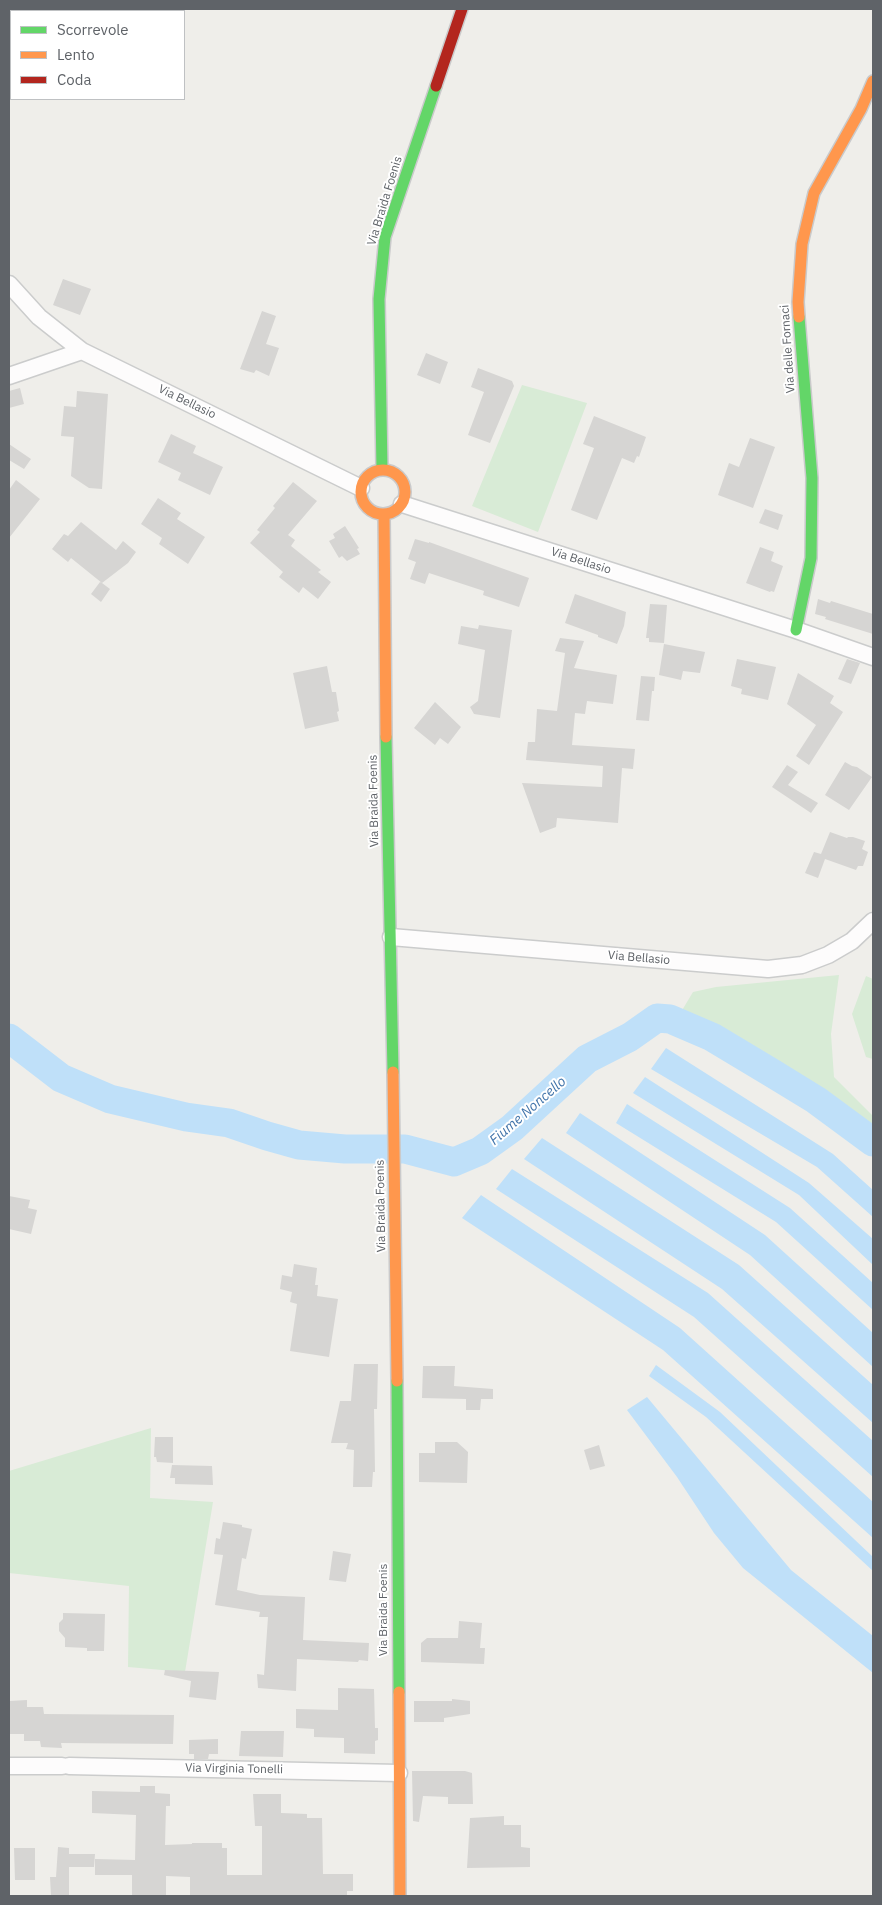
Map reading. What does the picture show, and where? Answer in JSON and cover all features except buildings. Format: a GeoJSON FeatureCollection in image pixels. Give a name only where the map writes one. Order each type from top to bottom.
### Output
{"type":"FeatureCollection","features":[{"type":"Feature","properties":{"kind":"street","name":"Via Braida Foenis"},"geometry":{"type":"LineString","coordinates":[[382,469],[379,299],[385,237],[462,9]]}},
{"type":"Feature","properties":{"kind":"street","name":"Via delle Fornaci"},"geometry":{"type":"LineString","coordinates":[[796,630],[811,558],[812,478],[798,302],[802,244],[814,193],[861,109],[873,81]]}},
{"type":"Feature","properties":{"kind":"street","name":"Via Bellasio"},"geometry":{"type":"LineString","coordinates":[[9,284],[39,317],[82,351],[361,488]]}},
{"type":"Feature","properties":{"kind":"street"},"geometry":{"type":"LineString","coordinates":[[9,376],[82,351]]}},
{"type":"Feature","properties":{"kind":"street"},"geometry":{"type":"LineString","coordinates":[[382,469],[398,474],[403,481],[406,492],[402,504],[397,510],[377,514],[362,501],[361,488],[367,476],[374,471],[382,469]]}},
{"type":"Feature","properties":{"kind":"street","name":"Via Bellasio"},"geometry":{"type":"LineString","coordinates":[[402,504],[796,630],[873,657]]}},
{"type":"Feature","properties":{"kind":"street","name":"Via Braida Foenis"},"geometry":{"type":"LineString","coordinates":[[384,514],[386,766],[391,937],[397,1338],[400,1896]]}},
{"type":"Feature","properties":{"kind":"street","name":"Via Bellasio"},"geometry":{"type":"LineString","coordinates":[[391,937],[768,969],[802,966],[828,955],[852,940],[873,921]]}},
{"type":"Feature","properties":{"kind":"street","name":"Via Virginia Tonelli"},"geometry":{"type":"LineString","coordinates":[[9,1766],[399,1772]]}},
{"type":"Feature","properties":{"kind":"green space"},"geometry":{"type":"Polygon","coordinates":[[[522,385],[587,403],[538,532],[472,506],[522,385]]]}},
{"type":"Feature","properties":{"kind":"green space"},"geometry":{"type":"Polygon","coordinates":[[[839,975],[831,1034],[834,1077],[873,1116],[873,1142],[816,1100],[712,1037],[688,1026],[681,1012],[693,992],[716,987],[839,975]]]}},
{"type":"Feature","properties":{"kind":"green space"},"geometry":{"type":"Polygon","coordinates":[[[866,976],[873,979],[873,1059],[866,1057],[852,1014],[866,976]]]}},
{"type":"Feature","properties":{"kind":"green space"},"geometry":{"type":"Polygon","coordinates":[[[151,1428],[150,1498],[213,1502],[185,1672],[128,1667],[129,1586],[9,1573],[9,1471],[151,1428]]]}},
{"type":"Feature","properties":{"kind":"water"},"geometry":{"type":"Polygon","coordinates":[[[666,1048],[833,1154],[873,1190],[873,1217],[817,1167],[651,1069],[666,1048]]]}},
{"type":"Feature","properties":{"kind":"water"},"geometry":{"type":"Polygon","coordinates":[[[645,1077],[809,1183],[873,1239],[873,1265],[799,1195],[633,1093],[645,1077]]]}},
{"type":"Feature","properties":{"kind":"water"},"geometry":{"type":"Polygon","coordinates":[[[627,1104],[790,1208],[873,1283],[873,1310],[776,1222],[616,1123],[627,1104]]]}},
{"type":"Feature","properties":{"kind":"water"},"geometry":{"type":"Polygon","coordinates":[[[580,1113],[765,1235],[873,1333],[873,1367],[750,1255],[566,1133],[580,1113]]]}},
{"type":"Feature","properties":{"kind":"water"},"geometry":{"type":"Polygon","coordinates":[[[542,1138],[739,1265],[873,1385],[873,1423],[722,1289],[524,1159],[542,1138]]]}},
{"type":"Feature","properties":{"kind":"water"},"geometry":{"type":"Polygon","coordinates":[[[512,1169],[708,1293],[873,1441],[873,1477],[694,1317],[496,1189],[512,1169]]]}},
{"type":"Feature","properties":{"kind":"water"},"geometry":{"type":"Polygon","coordinates":[[[481,1195],[680,1328],[873,1502],[873,1538],[663,1350],[462,1218],[481,1195]]]}},
{"type":"Feature","properties":{"kind":"water"},"geometry":{"type":"Polygon","coordinates":[[[656,1365],[720,1412],[873,1557],[873,1571],[706,1417],[649,1376],[656,1365]]]}},
{"type":"Feature","properties":{"kind":"water"},"geometry":{"type":"Polygon","coordinates":[[[647,1397],[791,1570],[873,1636],[873,1673],[743,1568],[714,1533],[677,1477],[627,1410],[647,1397]]]}},
{"type":"Feature","properties":{"kind":"waterway","name":"Fiume Noncello"},"geometry":{"type":"LineString","coordinates":[[9,1038],[61,1078],[110,1099],[186,1117],[229,1123],[299,1145],[345,1149],[405,1149],[454,1162],[480,1151],[512,1128],[587,1059],[630,1037],[657,1018],[670,1019],[712,1037],[772,1073],[816,1100],[873,1142]]}},
{"type":"Feature","properties":{"kind":"traffic: fast"},"geometry":{"type":"LineString","coordinates":[[382,469],[379,299],[385,237],[436,86]]}},
{"type":"Feature","properties":{"kind":"traffic: fast"},"geometry":{"type":"LineString","coordinates":[[796,630],[811,558],[812,478],[799,317]]}},
{"type":"Feature","properties":{"kind":"traffic: fast"},"geometry":{"type":"LineString","coordinates":[[386,737],[393,1072]]}},
{"type":"Feature","properties":{"kind":"traffic: fast"},"geometry":{"type":"LineString","coordinates":[[397,1381],[399,1692]]}},
{"type":"Feature","properties":{"kind":"traffic: slow"},"geometry":{"type":"LineString","coordinates":[[799,317],[798,302],[802,244],[814,193],[861,109],[873,81]]}},
{"type":"Feature","properties":{"kind":"traffic: slow"},"geometry":{"type":"LineString","coordinates":[[387,470],[399,476],[404,483],[405,492],[404,501],[399,508],[392,513],[379,514],[371,511],[364,504],[361,488],[364,480],[371,473],[387,470]]}},
{"type":"Feature","properties":{"kind":"traffic: slow"},"geometry":{"type":"LineString","coordinates":[[384,514],[386,737]]}},
{"type":"Feature","properties":{"kind":"traffic: slow"},"geometry":{"type":"LineString","coordinates":[[393,1072],[397,1381]]}},
{"type":"Feature","properties":{"kind":"traffic: slow"},"geometry":{"type":"LineString","coordinates":[[399,1692],[400,1896]]}},
{"type":"Feature","properties":{"kind":"traffic: jam"},"geometry":{"type":"LineString","coordinates":[[436,86],[462,9]]}}]}
